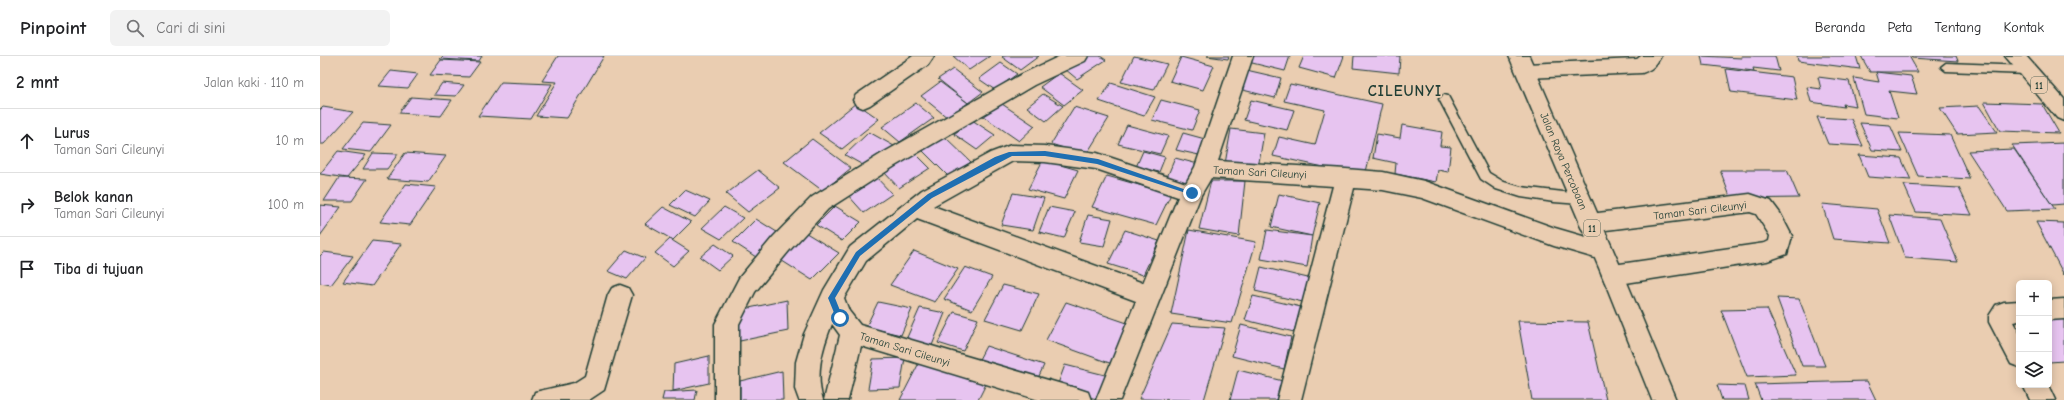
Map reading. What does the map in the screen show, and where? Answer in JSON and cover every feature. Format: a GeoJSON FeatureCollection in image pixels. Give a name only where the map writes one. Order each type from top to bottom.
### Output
{"type":"FeatureCollection","features":[{"type":"Feature","properties":{"kind":"main road"},"geometry":{"type":"LineString","coordinates":[[863,100],[921,60],[924,56]]}},
{"type":"Feature","properties":{"kind":"main road"},"geometry":{"type":"LineString","coordinates":[[728,400],[727,324],[747,285],[781,244],[820,203],[888,160],[1027,80],[1078,56]]}},
{"type":"Feature","properties":{"kind":"main road"},"geometry":{"type":"LineString","coordinates":[[1205,169],[1242,56]]}},
{"type":"Feature","properties":{"kind":"main road"},"geometry":{"type":"LineString","coordinates":[[1522,64],[1642,66],[1651,56]]}},
{"type":"Feature","properties":{"kind":"main road","name":"11"},"geometry":{"type":"LineString","coordinates":[[2021,63],[2064,113]]}},
{"type":"Feature","properties":{"kind":"main road","name":"Jalan Raya Percobaan"},"geometry":{"type":"LineString","coordinates":[[1522,64],[1613,275],[1664,400]]}},
{"type":"Feature","properties":{"kind":"main road"},"geometry":{"type":"LineString","coordinates":[[811,400],[807,384],[808,367],[818,325],[858,254],[937,192],[1011,153],[1045,154],[1098,161],[1192,193]]}},
{"type":"Feature","properties":{"kind":"main road","name":"Taman Sari Cileunyi"},"geometry":{"type":"LineString","coordinates":[[1108,400],[1192,193],[1205,169],[1346,177],[1383,181],[1424,190],[1554,237],[1602,251]]}},
{"type":"Feature","properties":{"kind":"main road"},"geometry":{"type":"LineString","coordinates":[[1289,400],[1346,177]]}},
{"type":"Feature","properties":{"kind":"main road","name":"Taman Sari Cileunyi"},"geometry":{"type":"LineString","coordinates":[[1590,223],[1750,203],[1763,207],[1772,219],[1781,236],[1779,247],[1767,252],[1613,275]]}},
{"type":"Feature","properties":{"kind":"main road"},"geometry":{"type":"LineString","coordinates":[[915,209],[1150,296]]}},
{"type":"Feature","properties":{"kind":"main road"},"geometry":{"type":"LineString","coordinates":[[544,400],[576,394],[588,389],[595,382],[620,295]]}},
{"type":"Feature","properties":{"kind":"main road","name":"Taman Sari Cileunyi"},"geometry":{"type":"LineString","coordinates":[[832,298],[840,318],[852,333],[1079,400]]}},
{"type":"Feature","properties":{"kind":"main road"},"geometry":{"type":"LineString","coordinates":[[2052,310],[2064,309]]}},
{"type":"Feature","properties":{"kind":"main road"},"geometry":{"type":"LineString","coordinates":[[2016,311],[2004,312],[2000,316],[2000,322],[2017,352]]}},
{"type":"Feature","properties":{"kind":"main road"},"geometry":{"type":"LineString","coordinates":[[836,400],[852,333]]}},
{"type":"Feature","properties":{"kind":"main road"},"geometry":{"type":"LineString","coordinates":[[2037,388],[2043,400]]}},
{"type":"Feature","properties":{"kind":"lane"},"geometry":{"type":"LineString","coordinates":[[1946,67],[2021,63]]}},
{"type":"Feature","properties":{"kind":"lane"},"geometry":{"type":"LineString","coordinates":[[1444,99],[1485,176],[1500,186],[1521,192],[1580,199]]}},
{"type":"Feature","properties":{"kind":"building"},"geometry":{"type":"Polygon","coordinates":[[[443,56],[482,56],[479,61],[440,59],[443,56]]]}},
{"type":"Feature","properties":{"kind":"building"},"geometry":{"type":"Polygon","coordinates":[[[558,56],[604,56],[567,118],[536,116],[557,82],[542,81],[558,56]]]}},
{"type":"Feature","properties":{"kind":"building"},"geometry":{"type":"Polygon","coordinates":[[[953,56],[990,56],[969,70],[953,56]]]}},
{"type":"Feature","properties":{"kind":"building"},"geometry":{"type":"Polygon","coordinates":[[[1003,56],[1039,56],[1020,70],[1002,57],[1003,56]]]}},
{"type":"Feature","properties":{"kind":"building"},"geometry":{"type":"Polygon","coordinates":[[[1085,56],[1100,56],[1106,60],[1077,79],[1065,69],[1085,56]]]}},
{"type":"Feature","properties":{"kind":"building"},"geometry":{"type":"Polygon","coordinates":[[[1134,56],[1167,64],[1154,90],[1121,82],[1134,56]]]}},
{"type":"Feature","properties":{"kind":"building"},"geometry":{"type":"Polygon","coordinates":[[[1207,56],[1229,56],[1228,59],[1207,56]]]}},
{"type":"Feature","properties":{"kind":"building"},"geometry":{"type":"Polygon","coordinates":[[[1250,56],[1290,56],[1285,71],[1248,62],[1250,56]]]}},
{"type":"Feature","properties":{"kind":"building"},"geometry":{"type":"Polygon","coordinates":[[[1304,56],[1344,56],[1336,78],[1299,68],[1304,56]]]}},
{"type":"Feature","properties":{"kind":"building"},"geometry":{"type":"Polygon","coordinates":[[[1354,56],[1400,56],[1399,73],[1353,68],[1354,56]]]}},
{"type":"Feature","properties":{"kind":"building"},"geometry":{"type":"Polygon","coordinates":[[[1701,56],[1742,58],[1741,56],[1775,56],[1779,71],[1753,68],[1754,71],[1703,65],[1701,56]]]}},
{"type":"Feature","properties":{"kind":"building"},"geometry":{"type":"Polygon","coordinates":[[[1797,56],[1856,56],[1860,69],[1798,61],[1797,56]]]}},
{"type":"Feature","properties":{"kind":"building"},"geometry":{"type":"Polygon","coordinates":[[[1861,56],[1909,56],[1918,72],[1870,72],[1861,56]]]}},
{"type":"Feature","properties":{"kind":"building"},"geometry":{"type":"Polygon","coordinates":[[[1911,56],[1956,56],[1958,61],[1912,58],[1911,56]]]}},
{"type":"Feature","properties":{"kind":"building"},"geometry":{"type":"Polygon","coordinates":[[[1181,57],[1214,66],[1203,90],[1170,81],[1181,57]]]}},
{"type":"Feature","properties":{"kind":"building"},"geometry":{"type":"Polygon","coordinates":[[[441,60],[480,62],[469,77],[430,75],[441,60]]]}},
{"type":"Feature","properties":{"kind":"building"},"geometry":{"type":"Polygon","coordinates":[[[1001,63],[1017,74],[995,90],[979,79],[1001,63]]]}},
{"type":"Feature","properties":{"kind":"building"},"geometry":{"type":"Polygon","coordinates":[[[953,69],[983,92],[968,103],[938,79],[953,69]]]}},
{"type":"Feature","properties":{"kind":"building"},"geometry":{"type":"Polygon","coordinates":[[[1242,69],[1281,78],[1275,98],[1235,88],[1242,69]]]}},
{"type":"Feature","properties":{"kind":"building"},"geometry":{"type":"Polygon","coordinates":[[[1726,69],[1792,77],[1797,100],[1731,92],[1726,69]]]}},
{"type":"Feature","properties":{"kind":"building"},"geometry":{"type":"Polygon","coordinates":[[[391,71],[418,74],[408,88],[379,86],[391,71]]]}},
{"type":"Feature","properties":{"kind":"building"},"geometry":{"type":"Polygon","coordinates":[[[1876,72],[1911,76],[1917,94],[1889,91],[1898,118],[1864,114],[1854,78],[1879,82],[1876,72]]]}},
{"type":"Feature","properties":{"kind":"building"},"geometry":{"type":"Polygon","coordinates":[[[1059,73],[1083,90],[1064,105],[1040,87],[1059,73]]]}},
{"type":"Feature","properties":{"kind":"building"},"geometry":{"type":"Polygon","coordinates":[[[1818,77],[1849,81],[1856,106],[1843,104],[1844,107],[1811,102],[1807,87],[1821,89],[1818,77]]]}},
{"type":"Feature","properties":{"kind":"building"},"geometry":{"type":"Polygon","coordinates":[[[501,82],[552,84],[531,119],[478,116],[501,82]]]}},
{"type":"Feature","properties":{"kind":"building"},"geometry":{"type":"Polygon","coordinates":[[[940,82],[968,103],[948,118],[921,96],[940,82]]]}},
{"type":"Feature","properties":{"kind":"building"},"geometry":{"type":"Polygon","coordinates":[[[442,83],[464,85],[456,96],[434,95],[442,83]]]}},
{"type":"Feature","properties":{"kind":"building"},"geometry":{"type":"Polygon","coordinates":[[[1111,83],[1155,97],[1144,116],[1099,101],[1111,83]]]}},
{"type":"Feature","properties":{"kind":"building"},"geometry":{"type":"Polygon","coordinates":[[[1290,84],[1382,104],[1365,176],[1273,156],[1279,137],[1315,145],[1325,110],[1284,101],[1290,84]]]}},
{"type":"Feature","properties":{"kind":"building"},"geometry":{"type":"Polygon","coordinates":[[[1043,94],[1063,106],[1046,121],[1027,107],[1043,94]]]}},
{"type":"Feature","properties":{"kind":"building"},"geometry":{"type":"Polygon","coordinates":[[[411,97],[452,100],[441,116],[399,113],[411,97]]]}},
{"type":"Feature","properties":{"kind":"building"},"geometry":{"type":"Polygon","coordinates":[[[1161,100],[1200,110],[1192,130],[1152,120],[1161,100]]]}},
{"type":"Feature","properties":{"kind":"building"},"geometry":{"type":"Polygon","coordinates":[[[1251,100],[1294,110],[1287,130],[1244,120],[1251,100]]]}},
{"type":"Feature","properties":{"kind":"building"},"geometry":{"type":"Polygon","coordinates":[[[999,102],[1035,126],[1019,141],[983,116],[999,102]]]}},
{"type":"Feature","properties":{"kind":"building"},"geometry":{"type":"Polygon","coordinates":[[[1984,102],[2042,104],[2059,133],[2000,131],[1984,102]]]}},
{"type":"Feature","properties":{"kind":"building"},"geometry":{"type":"Polygon","coordinates":[[[856,103],[879,119],[842,149],[819,133],[856,103]]]}},
{"type":"Feature","properties":{"kind":"building"},"geometry":{"type":"Polygon","coordinates":[[[916,103],[934,118],[900,142],[882,127],[916,103]]]}},
{"type":"Feature","properties":{"kind":"building"},"geometry":{"type":"Polygon","coordinates":[[[1979,106],[1997,132],[1957,134],[1940,108],[1979,106]]]}},
{"type":"Feature","properties":{"kind":"building"},"geometry":{"type":"Polygon","coordinates":[[[323,107],[353,112],[324,144],[320,144],[320,110],[323,107]]]}},
{"type":"Feature","properties":{"kind":"building"},"geometry":{"type":"Polygon","coordinates":[[[1074,107],[1109,118],[1086,155],[1051,144],[1074,107]]]}},
{"type":"Feature","properties":{"kind":"building"},"geometry":{"type":"Polygon","coordinates":[[[1817,117],[1851,119],[1863,146],[1828,144],[1817,117]]]}},
{"type":"Feature","properties":{"kind":"building"},"geometry":{"type":"Polygon","coordinates":[[[972,120],[995,135],[977,150],[954,134],[972,120]]]}},
{"type":"Feature","properties":{"kind":"building"},"geometry":{"type":"Polygon","coordinates":[[[363,123],[391,125],[371,152],[343,149],[363,123]]]}},
{"type":"Feature","properties":{"kind":"building"},"geometry":{"type":"Polygon","coordinates":[[[1860,123],[1890,125],[1902,152],[1872,150],[1860,123]]]}},
{"type":"Feature","properties":{"kind":"building"},"geometry":{"type":"Polygon","coordinates":[[[1127,125],[1168,136],[1160,154],[1118,144],[1127,125]]]}},
{"type":"Feature","properties":{"kind":"building"},"geometry":{"type":"Polygon","coordinates":[[[1402,125],[1442,132],[1440,146],[1451,147],[1448,172],[1438,170],[1436,182],[1395,174],[1396,163],[1373,158],[1377,134],[1400,138],[1402,125]]]}},
{"type":"Feature","properties":{"kind":"building"},"geometry":{"type":"Polygon","coordinates":[[[1231,129],[1264,133],[1258,168],[1225,164],[1231,129]]]}},
{"type":"Feature","properties":{"kind":"building"},"geometry":{"type":"Polygon","coordinates":[[[869,132],[894,146],[870,169],[845,155],[869,132]]]}},
{"type":"Feature","properties":{"kind":"building"},"geometry":{"type":"Polygon","coordinates":[[[1183,133],[1205,139],[1199,155],[1176,150],[1183,133]]]}},
{"type":"Feature","properties":{"kind":"building"},"geometry":{"type":"Polygon","coordinates":[[[1899,133],[1950,135],[1970,179],[1918,176],[1899,133]]]}},
{"type":"Feature","properties":{"kind":"building"},"geometry":{"type":"Polygon","coordinates":[[[943,135],[971,162],[949,177],[921,149],[943,135]]]}},
{"type":"Feature","properties":{"kind":"building"},"geometry":{"type":"Polygon","coordinates":[[[812,139],[851,168],[823,191],[784,162],[812,139]]]}},
{"type":"Feature","properties":{"kind":"building"},"geometry":{"type":"Polygon","coordinates":[[[2064,143],[2064,204],[2052,205],[2012,145],[2064,143]]]}},
{"type":"Feature","properties":{"kind":"building"},"geometry":{"type":"Polygon","coordinates":[[[2014,149],[2055,209],[2007,211],[1968,151],[2014,149]]]}},
{"type":"Feature","properties":{"kind":"building"},"geometry":{"type":"Polygon","coordinates":[[[338,151],[366,155],[347,178],[320,174],[338,151]]]}},
{"type":"Feature","properties":{"kind":"building"},"geometry":{"type":"Polygon","coordinates":[[[913,151],[930,168],[899,188],[883,171],[913,151]]]}},
{"type":"Feature","properties":{"kind":"building"},"geometry":{"type":"Polygon","coordinates":[[[1143,151],[1165,157],[1159,172],[1136,167],[1143,151]]]}},
{"type":"Feature","properties":{"kind":"building"},"geometry":{"type":"Polygon","coordinates":[[[373,153],[398,154],[387,169],[363,169],[373,153]]]}},
{"type":"Feature","properties":{"kind":"building"},"geometry":{"type":"Polygon","coordinates":[[[405,153],[446,156],[428,182],[387,179],[405,153]]]}},
{"type":"Feature","properties":{"kind":"building"},"geometry":{"type":"Polygon","coordinates":[[[1859,155],[1901,158],[1911,180],[1868,177],[1859,155]]]}},
{"type":"Feature","properties":{"kind":"building"},"geometry":{"type":"Polygon","coordinates":[[[1175,158],[1198,164],[1189,188],[1165,182],[1175,158]]]}},
{"type":"Feature","properties":{"kind":"building"},"geometry":{"type":"Polygon","coordinates":[[[1043,160],[1078,170],[1064,199],[1028,189],[1043,160]]]}},
{"type":"Feature","properties":{"kind":"building"},"geometry":{"type":"Polygon","coordinates":[[[758,170],[780,188],[748,212],[726,194],[758,170]]]}},
{"type":"Feature","properties":{"kind":"building"},"geometry":{"type":"Polygon","coordinates":[[[1720,170],[1787,170],[1799,198],[1731,199],[1720,170]]]}},
{"type":"Feature","properties":{"kind":"building"},"geometry":{"type":"Polygon","coordinates":[[[875,176],[892,194],[864,213],[847,194],[875,176]]]}},
{"type":"Feature","properties":{"kind":"building"},"geometry":{"type":"Polygon","coordinates":[[[1107,176],[1171,194],[1156,225],[1092,207],[1107,176]]]}},
{"type":"Feature","properties":{"kind":"building"},"geometry":{"type":"Polygon","coordinates":[[[339,178],[367,179],[352,201],[324,201],[339,178]]]}},
{"type":"Feature","properties":{"kind":"building"},"geometry":{"type":"Polygon","coordinates":[[[1211,181],[1245,181],[1239,236],[1199,229],[1211,181]]]}},
{"type":"Feature","properties":{"kind":"building"},"geometry":{"type":"Polygon","coordinates":[[[406,184],[436,187],[410,225],[380,222],[406,184]]]}},
{"type":"Feature","properties":{"kind":"building"},"geometry":{"type":"Polygon","coordinates":[[[1904,185],[1959,188],[1972,215],[1916,212],[1904,185]]]}},
{"type":"Feature","properties":{"kind":"building"},"geometry":{"type":"Polygon","coordinates":[[[685,190],[710,201],[695,217],[670,205],[685,190]]]}},
{"type":"Feature","properties":{"kind":"building"},"geometry":{"type":"Polygon","coordinates":[[[1013,193],[1044,198],[1033,230],[1001,225],[1013,193]]]}},
{"type":"Feature","properties":{"kind":"building"},"geometry":{"type":"Polygon","coordinates":[[[1279,194],[1320,203],[1312,236],[1271,227],[1279,194]]]}},
{"type":"Feature","properties":{"kind":"building"},"geometry":{"type":"Polygon","coordinates":[[[1822,204],[1877,209],[1890,243],[1833,239],[1822,204]]]}},
{"type":"Feature","properties":{"kind":"building"},"geometry":{"type":"Polygon","coordinates":[[[320,205],[341,207],[320,236],[320,205]]]}},
{"type":"Feature","properties":{"kind":"building"},"geometry":{"type":"Polygon","coordinates":[[[835,206],[861,222],[842,241],[816,225],[835,206]]]}},
{"type":"Feature","properties":{"kind":"building"},"geometry":{"type":"Polygon","coordinates":[[[663,207],[691,222],[673,240],[645,224],[663,207]]]}},
{"type":"Feature","properties":{"kind":"building"},"geometry":{"type":"Polygon","coordinates":[[[724,207],[743,218],[721,239],[702,228],[724,207]]]}},
{"type":"Feature","properties":{"kind":"building"},"geometry":{"type":"Polygon","coordinates":[[[1049,207],[1075,212],[1064,238],[1039,232],[1049,207]]]}},
{"type":"Feature","properties":{"kind":"building"},"geometry":{"type":"Polygon","coordinates":[[[1088,215],[1112,219],[1104,246],[1079,242],[1088,215]]]}},
{"type":"Feature","properties":{"kind":"building"},"geometry":{"type":"Polygon","coordinates":[[[1889,215],[1940,219],[1958,262],[1905,258],[1889,215]]]}},
{"type":"Feature","properties":{"kind":"building"},"geometry":{"type":"Polygon","coordinates":[[[756,219],[780,234],[756,257],[733,242],[756,219]]]}},
{"type":"Feature","properties":{"kind":"building"},"geometry":{"type":"Polygon","coordinates":[[[2036,222],[2064,223],[2064,275],[2036,222]]]}},
{"type":"Feature","properties":{"kind":"building"},"geometry":{"type":"Polygon","coordinates":[[[1125,230],[1159,241],[1143,275],[1108,264],[1125,230]]]}},
{"type":"Feature","properties":{"kind":"building"},"geometry":{"type":"Polygon","coordinates":[[[1189,230],[1256,242],[1232,323],[1171,314],[1189,230]]]}},
{"type":"Feature","properties":{"kind":"building"},"geometry":{"type":"Polygon","coordinates":[[[1267,230],[1312,236],[1307,267],[1261,259],[1267,230]]]}},
{"type":"Feature","properties":{"kind":"building"},"geometry":{"type":"Polygon","coordinates":[[[803,231],[839,253],[812,280],[776,257],[803,231]]]}},
{"type":"Feature","properties":{"kind":"building"},"geometry":{"type":"Polygon","coordinates":[[[670,239],[689,251],[673,266],[655,253],[670,239]]]}},
{"type":"Feature","properties":{"kind":"building"},"geometry":{"type":"Polygon","coordinates":[[[372,241],[401,244],[372,286],[343,282],[372,241]]]}},
{"type":"Feature","properties":{"kind":"building"},"geometry":{"type":"Polygon","coordinates":[[[715,244],[733,256],[718,270],[700,257],[715,244]]]}},
{"type":"Feature","properties":{"kind":"building"},"geometry":{"type":"Polygon","coordinates":[[[626,250],[645,258],[627,279],[608,271],[626,250]]]}},
{"type":"Feature","properties":{"kind":"building"},"geometry":{"type":"Polygon","coordinates":[[[914,251],[958,269],[935,302],[890,285],[914,251]]]}},
{"type":"Feature","properties":{"kind":"building"},"geometry":{"type":"Polygon","coordinates":[[[324,252],[353,256],[331,285],[320,283],[320,256],[324,252]]]}},
{"type":"Feature","properties":{"kind":"building"},"geometry":{"type":"Polygon","coordinates":[[[965,267],[992,277],[972,310],[944,299],[965,267]]]}},
{"type":"Feature","properties":{"kind":"building"},"geometry":{"type":"Polygon","coordinates":[[[1261,267],[1312,279],[1307,303],[1255,291],[1261,267]]]}},
{"type":"Feature","properties":{"kind":"building"},"geometry":{"type":"Polygon","coordinates":[[[1003,285],[1039,294],[1022,330],[985,319],[1003,285]]]}},
{"type":"Feature","properties":{"kind":"building"},"geometry":{"type":"Polygon","coordinates":[[[1253,296],[1301,307],[1294,332],[1245,320],[1253,296]]]}},
{"type":"Feature","properties":{"kind":"building"},"geometry":{"type":"Polygon","coordinates":[[[1777,298],[1799,299],[1825,366],[1802,366],[1777,298]]]}},
{"type":"Feature","properties":{"kind":"building"},"geometry":{"type":"Polygon","coordinates":[[[787,300],[788,331],[735,342],[735,311],[787,300]]]}},
{"type":"Feature","properties":{"kind":"building"},"geometry":{"type":"Polygon","coordinates":[[[878,302],[912,309],[901,335],[866,327],[878,302]]]}},
{"type":"Feature","properties":{"kind":"building"},"geometry":{"type":"Polygon","coordinates":[[[1066,302],[1133,325],[1115,365],[1046,340],[1066,302]]]}},
{"type":"Feature","properties":{"kind":"building"},"geometry":{"type":"Polygon","coordinates":[[[920,308],[945,313],[931,348],[905,342],[920,308]]]}},
{"type":"Feature","properties":{"kind":"building"},"geometry":{"type":"Polygon","coordinates":[[[1767,309],[1796,375],[1747,377],[1721,310],[1767,309]]]}},
{"type":"Feature","properties":{"kind":"building"},"geometry":{"type":"Polygon","coordinates":[[[954,312],[978,319],[963,351],[938,343],[954,312]]]}},
{"type":"Feature","properties":{"kind":"building"},"geometry":{"type":"Polygon","coordinates":[[[2064,315],[2064,361],[2052,362],[2052,316],[2064,315]]]}},
{"type":"Feature","properties":{"kind":"building"},"geometry":{"type":"Polygon","coordinates":[[[1518,321],[1588,322],[1606,400],[1532,400],[1518,321]]]}},
{"type":"Feature","properties":{"kind":"building"},"geometry":{"type":"Polygon","coordinates":[[[1172,324],[1225,328],[1204,400],[1139,399],[1172,324]]]}},
{"type":"Feature","properties":{"kind":"building"},"geometry":{"type":"Polygon","coordinates":[[[1241,325],[1291,337],[1284,369],[1232,356],[1241,325]]]}},
{"type":"Feature","properties":{"kind":"building"},"geometry":{"type":"Polygon","coordinates":[[[986,346],[1044,365],[1034,387],[975,367],[986,346]]]}},
{"type":"Feature","properties":{"kind":"building"},"geometry":{"type":"Polygon","coordinates":[[[709,356],[709,383],[673,391],[674,364],[709,356]]]}},
{"type":"Feature","properties":{"kind":"building"},"geometry":{"type":"Polygon","coordinates":[[[905,358],[900,388],[868,389],[873,359],[905,358]]]}},
{"type":"Feature","properties":{"kind":"building"},"geometry":{"type":"Polygon","coordinates":[[[920,361],[988,380],[978,400],[900,400],[920,361]]]}},
{"type":"Feature","properties":{"kind":"building"},"geometry":{"type":"Polygon","coordinates":[[[1065,365],[1109,376],[1101,400],[1056,389],[1065,365]]]}},
{"type":"Feature","properties":{"kind":"building"},"geometry":{"type":"Polygon","coordinates":[[[1238,370],[1287,382],[1282,400],[1230,400],[1238,370]]]}},
{"type":"Feature","properties":{"kind":"building"},"geometry":{"type":"Polygon","coordinates":[[[782,371],[783,400],[740,400],[740,381],[782,371]]]}},
{"type":"Feature","properties":{"kind":"building"},"geometry":{"type":"Polygon","coordinates":[[[1867,381],[1876,400],[1761,400],[1755,384],[1867,381]]]}},
{"type":"Feature","properties":{"kind":"building"},"geometry":{"type":"Polygon","coordinates":[[[1717,385],[1745,386],[1749,400],[1722,400],[1717,385]]]}},
{"type":"Feature","properties":{"kind":"building"},"geometry":{"type":"Polygon","coordinates":[[[697,390],[695,400],[662,400],[664,392],[697,390]]]}},
{"type":"Feature","properties":{"kind":"district","name":"CILEUNYI"},"geometry":{"type":"Point","coordinates":[1405,91]}},
{"type":"Feature","properties":{"kind":"route"},"geometry":{"type":"LineString","coordinates":[[840,318],[832,298],[847,270],[858,254],[930,196],[997,159],[1011,153],[1045,154],[1098,161],[1192,193]]}}]}
